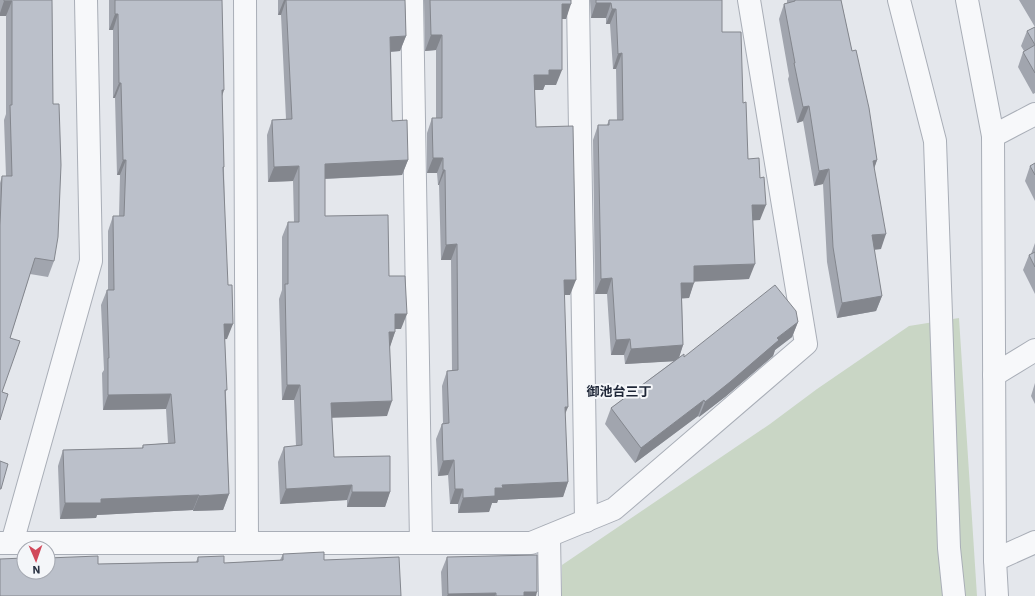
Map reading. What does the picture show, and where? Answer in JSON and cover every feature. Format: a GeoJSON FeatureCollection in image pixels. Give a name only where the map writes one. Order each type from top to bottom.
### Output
{"type":"FeatureCollection","features":[{"type":"Feature","properties":{"kind":"street"},"geometry":{"type":"LineString","coordinates":[[86,0],[91,261],[6,543],[531,543],[614,509],[806,344],[749,0]]}},
{"type":"Feature","properties":{"kind":"street"},"geometry":{"type":"LineString","coordinates":[[246,0],[247,543]]}},
{"type":"Feature","properties":{"kind":"street"},"geometry":{"type":"LineString","coordinates":[[412,0],[421,543]]}},
{"type":"Feature","properties":{"kind":"street"},"geometry":{"type":"LineString","coordinates":[[578,0],[586,521]]}},
{"type":"Feature","properties":{"kind":"street"},"geometry":{"type":"LineString","coordinates":[[899,0],[935,141],[949,548],[954,596]]}},
{"type":"Feature","properties":{"kind":"street"},"geometry":{"type":"LineString","coordinates":[[967,0],[993,136],[994,560],[997,596]]}},
{"type":"Feature","properties":{"kind":"street"},"geometry":{"type":"LineString","coordinates":[[993,136],[1035,114]]}},
{"type":"Feature","properties":{"kind":"street"},"geometry":{"type":"LineString","coordinates":[[994,375],[1035,350]]}},
{"type":"Feature","properties":{"kind":"street"},"geometry":{"type":"LineString","coordinates":[[549,536],[550,596]]}},
{"type":"Feature","properties":{"kind":"street"},"geometry":{"type":"LineString","coordinates":[[994,560],[1035,542]]}},
{"type":"Feature","properties":{"kind":"green space"},"geometry":{"type":"Polygon","coordinates":[[[959,318],[977,596],[562,596],[562,565],[770,424],[817,389],[909,326],[959,318]]]}},
{"type":"Feature","properties":{"kind":"building"},"geometry":{"type":"Polygon","coordinates":[[[4,0],[52,0],[53,104],[59,104],[61,165],[58,237],[54,261],[35,258],[10,338],[20,341],[2,392],[8,394],[0,420],[0,225],[2,176],[12,176],[10,105],[12,105],[12,1],[4,0]]]}},
{"type":"Feature","properties":{"kind":"building"},"geometry":{"type":"Polygon","coordinates":[[[115,0],[222,0],[224,90],[222,90],[223,167],[228,285],[232,285],[233,324],[224,324],[229,494],[101,499],[101,503],[65,503],[63,450],[143,448],[143,445],[175,443],[171,394],[108,395],[109,358],[107,290],[114,290],[113,216],[124,216],[126,160],[123,160],[121,83],[119,83],[118,14],[115,14],[115,0]]]}},
{"type":"Feature","properties":{"kind":"building"},"geometry":{"type":"Polygon","coordinates":[[[286,0],[405,0],[406,36],[390,37],[392,121],[407,120],[408,160],[325,164],[325,216],[388,215],[389,276],[405,276],[407,314],[395,314],[395,332],[389,332],[392,401],[331,403],[334,457],[390,456],[390,492],[352,492],[352,485],[286,489],[284,447],[302,445],[300,385],[287,385],[285,284],[288,284],[288,222],[299,222],[299,166],[274,167],[272,120],[292,119],[286,0]]]}},
{"type":"Feature","properties":{"kind":"building"},"geometry":{"type":"Polygon","coordinates":[[[430,0],[571,0],[571,4],[562,4],[562,70],[549,70],[549,75],[534,75],[536,127],[573,126],[576,280],[564,280],[568,407],[565,407],[568,482],[502,485],[503,488],[495,488],[495,496],[463,498],[463,489],[455,489],[454,460],[443,461],[442,424],[449,423],[447,371],[458,370],[457,244],[446,245],[445,170],[443,170],[443,158],[433,158],[432,118],[442,118],[442,35],[431,35],[430,0]]]}},
{"type":"Feature","properties":{"kind":"building"},"geometry":{"type":"Polygon","coordinates":[[[596,0],[722,0],[722,32],[741,32],[743,103],[746,102],[748,159],[759,158],[760,178],[764,177],[766,205],[752,205],[755,264],[694,266],[694,283],[681,283],[683,345],[631,349],[630,339],[616,340],[612,278],[601,279],[598,125],[609,125],[609,120],[623,120],[622,53],[618,54],[616,9],[612,9],[611,3],[596,3],[596,0]]]}},
{"type":"Feature","properties":{"kind":"building"},"geometry":{"type":"Polygon","coordinates":[[[795,0],[841,0],[852,51],[856,50],[869,108],[877,160],[873,161],[886,234],[872,235],[882,296],[842,303],[833,247],[829,169],[819,171],[809,106],[803,107],[784,4],[795,0]]]}},
{"type":"Feature","properties":{"kind":"building"},"geometry":{"type":"Polygon","coordinates":[[[1035,27],[1035,45],[1027,31],[1035,27]]]}},
{"type":"Feature","properties":{"kind":"building"},"geometry":{"type":"Polygon","coordinates":[[[1035,45],[1035,73],[1023,52],[1035,45]]]}},
{"type":"Feature","properties":{"kind":"building"},"geometry":{"type":"Polygon","coordinates":[[[1035,163],[1035,175],[1030,166],[1035,163]]]}},
{"type":"Feature","properties":{"kind":"building"},"geometry":{"type":"Polygon","coordinates":[[[1035,252],[1035,267],[1029,255],[1035,252]]]}},
{"type":"Feature","properties":{"kind":"building"},"geometry":{"type":"Polygon","coordinates":[[[775,285],[796,311],[798,322],[777,338],[779,340],[730,382],[641,448],[611,408],[684,354],[684,357],[775,285]]]}},
{"type":"Feature","properties":{"kind":"building"},"geometry":{"type":"Polygon","coordinates":[[[0,461],[8,464],[1,489],[0,489],[0,461]]]}},
{"type":"Feature","properties":{"kind":"building"},"geometry":{"type":"Polygon","coordinates":[[[324,552],[324,560],[399,557],[401,596],[0,596],[0,559],[16,558],[16,580],[56,580],[56,558],[98,556],[98,564],[198,562],[198,557],[224,556],[224,563],[283,560],[283,554],[324,552]]]}},
{"type":"Feature","properties":{"kind":"building"},"geometry":{"type":"Polygon","coordinates":[[[537,555],[537,592],[524,592],[524,596],[496,596],[496,593],[448,594],[447,557],[537,555]]]}},
{"type":"Feature","properties":{"kind":"district","name":"御池台三丁"},"geometry":{"type":"Point","coordinates":[619,391]}}]}
